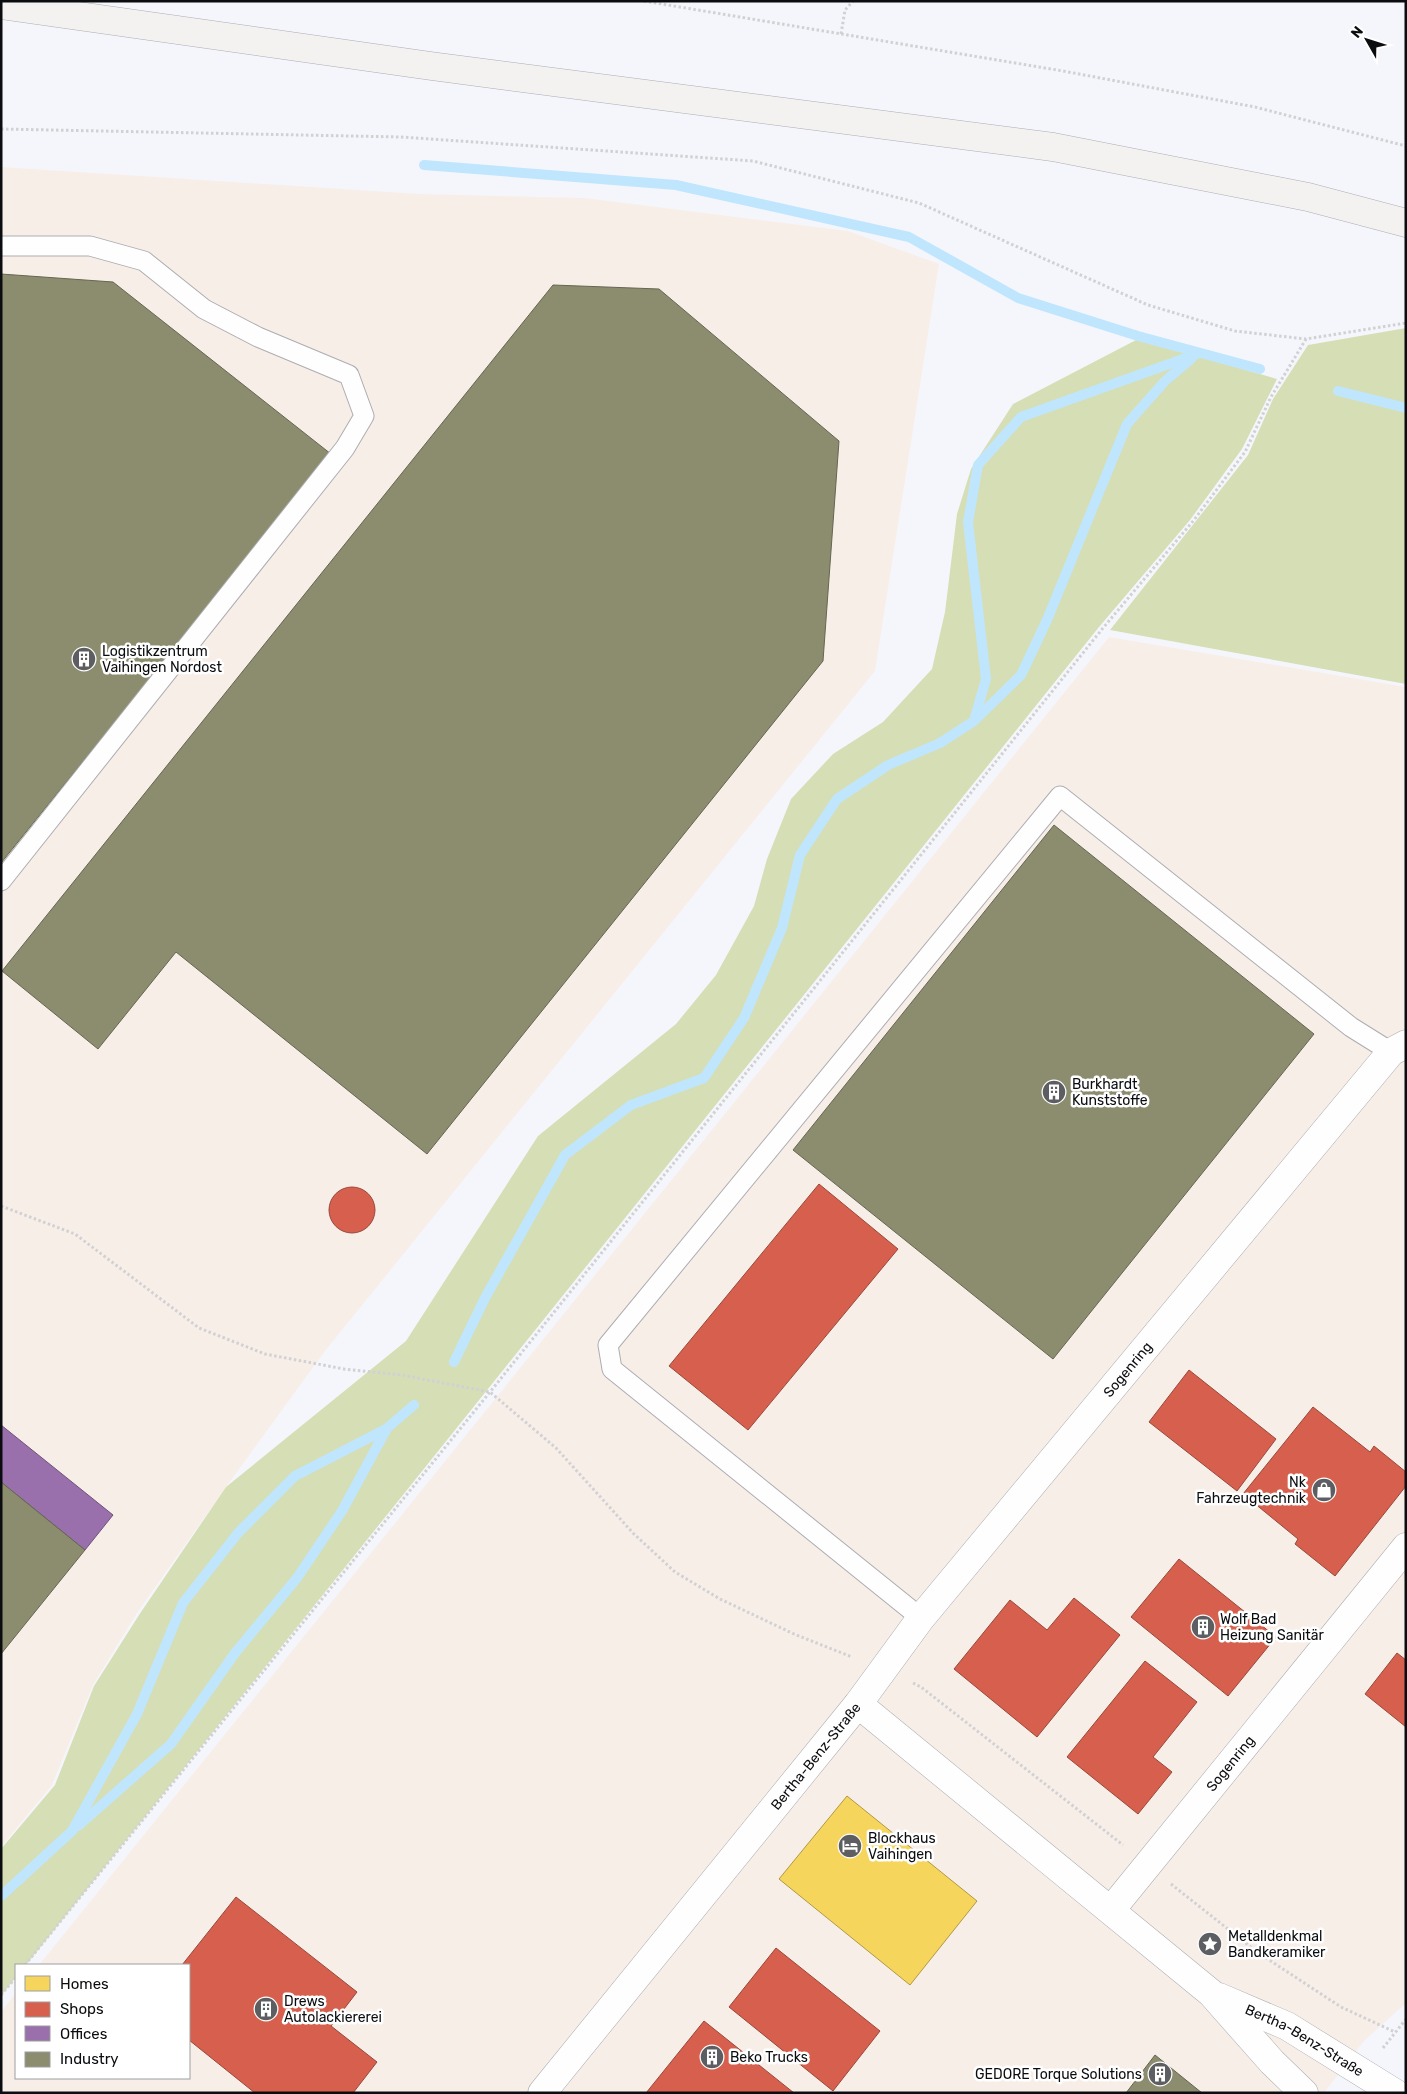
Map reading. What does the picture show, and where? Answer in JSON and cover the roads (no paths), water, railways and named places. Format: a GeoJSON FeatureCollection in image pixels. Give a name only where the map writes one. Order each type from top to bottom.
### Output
{"type":"FeatureCollection","features":[{"type":"Feature","properties":{"kind":"main road"},"geometry":{"type":"LineString","coordinates":[[1,5],[421,65],[1053,148],[1308,196],[1406,223]]}},
{"type":"Feature","properties":{"kind":"street","name":"Sogenring"},"geometry":{"type":"LineString","coordinates":[[858,1704],[880,1671],[921,1618],[1398,1048]]}},
{"type":"Feature","properties":{"kind":"street","name":"Sogenring"},"geometry":{"type":"LineString","coordinates":[[1111,1910],[1406,1547]]}},
{"type":"Feature","properties":{"kind":"street","name":"Bertha-Benz-Straße"},"geometry":{"type":"LineString","coordinates":[[542,2093],[858,1704],[1211,1993],[1272,2062],[1304,2093]]}},
{"type":"Feature","properties":{"kind":"street","name":"Bertha-Benz-Straße"},"geometry":{"type":"LineString","coordinates":[[1211,1993],[1287,2026],[1394,2093]]}},
{"type":"Feature","properties":{"kind":"lane"},"geometry":{"type":"LineString","coordinates":[[1,246],[90,246],[144,261],[204,309],[258,337],[349,375],[364,416],[346,448],[1,882]]}},
{"type":"Feature","properties":{"kind":"lane"},"geometry":{"type":"LineString","coordinates":[[921,1618],[612,1369],[608,1345],[1060,796],[1351,1027],[1398,1048]]}},
{"type":"Feature","properties":{"kind":"waterway"},"geometry":{"type":"LineString","coordinates":[[424,165],[676,185],[909,237],[1018,298],[1138,336],[1260,369]]}},
{"type":"Feature","properties":{"kind":"waterway"},"geometry":{"type":"LineString","coordinates":[[454,1362],[485,1298],[565,1155],[631,1105],[704,1078],[744,1018],[782,928],[800,855],[837,799],[888,765],[940,743],[974,721],[986,679],[968,522],[978,465],[1021,417],[1197,354]]}},
{"type":"Feature","properties":{"kind":"waterway"},"geometry":{"type":"LineString","coordinates":[[975,720],[1021,675],[1047,620],[1127,424],[1165,381],[1191,359]]}},
{"type":"Feature","properties":{"kind":"waterway"},"geometry":{"type":"LineString","coordinates":[[1338,391],[1406,408]]}},
{"type":"Feature","properties":{"kind":"waterway"},"geometry":{"type":"LineString","coordinates":[[1,1896],[72,1831],[137,1714],[183,1603],[238,1533],[295,1476],[386,1429],[414,1405]]}},
{"type":"Feature","properties":{"kind":"waterway"},"geometry":{"type":"LineString","coordinates":[[78,1826],[171,1744],[235,1653],[297,1578],[342,1511],[386,1430]]}},
{"type":"Feature","properties":{"kind":"place","name":"Logistikzentrum Vaihingen Nordost"},"geometry":{"type":"Point","coordinates":[84,659]}},
{"type":"Feature","properties":{"kind":"place","name":"Burkhardt Kunststoffe"},"geometry":{"type":"Point","coordinates":[1054,1092]}},
{"type":"Feature","properties":{"kind":"place","name":"Nk Fahrzeugtechnik"},"geometry":{"type":"Point","coordinates":[1324,1490]}},
{"type":"Feature","properties":{"kind":"place","name":"Wolf Bad Heizung Sanitär"},"geometry":{"type":"Point","coordinates":[1203,1627]}},
{"type":"Feature","properties":{"kind":"place","name":"Blockhaus Vaihingen"},"geometry":{"type":"Point","coordinates":[850,1846]}},
{"type":"Feature","properties":{"kind":"place","name":"Metalldenkmal Bandkeramiker"},"geometry":{"type":"Point","coordinates":[1210,1944]}},
{"type":"Feature","properties":{"kind":"place","name":"Drews Autolackiererei"},"geometry":{"type":"Point","coordinates":[266,2009]}},
{"type":"Feature","properties":{"kind":"place","name":"Beko Trucks"},"geometry":{"type":"Point","coordinates":[712,2057]}},
{"type":"Feature","properties":{"kind":"place","name":"GEDORE Torque Solutions"},"geometry":{"type":"Point","coordinates":[1160,2074]}}]}
